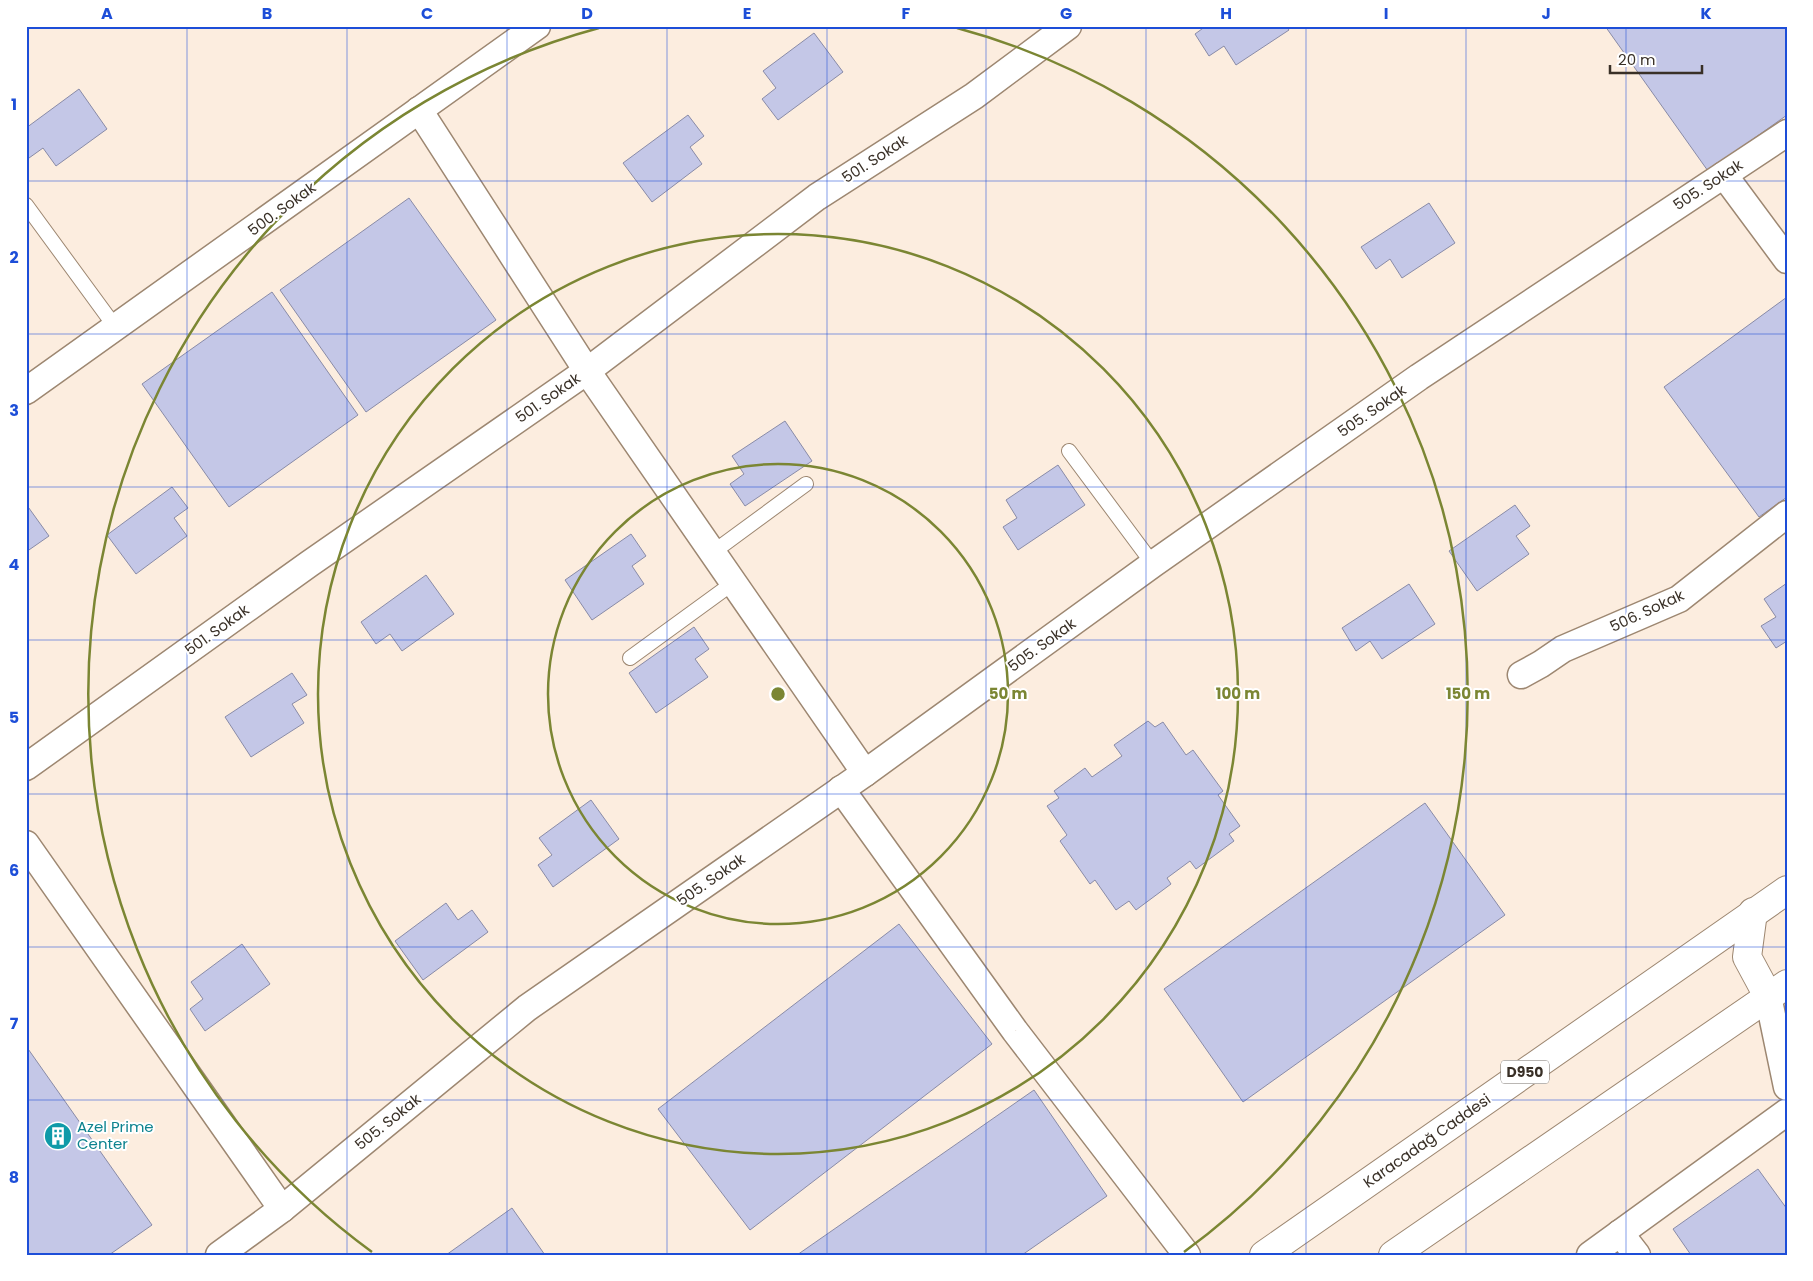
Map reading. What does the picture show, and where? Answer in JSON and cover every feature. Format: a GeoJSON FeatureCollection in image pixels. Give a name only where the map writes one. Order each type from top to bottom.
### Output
{"type":"FeatureCollection","features":[{"type":"Feature","properties":{"kind":"highway","name":"Karacadağ Caddesi"},"geometry":{"type":"LineString","coordinates":[[1264,1255],[1787,890]]}},
{"type":"Feature","properties":{"kind":"highway"},"geometry":{"type":"LineString","coordinates":[[1393,1255],[1777,990],[1747,956],[1753,912]]}},
{"type":"Feature","properties":{"kind":"street","name":"500. Sokak"},"geometry":{"type":"LineString","coordinates":[[26,391],[537,26]]}},
{"type":"Feature","properties":{"kind":"street","name":"501. Sokak"},"geometry":{"type":"LineString","coordinates":[[26,767],[308,564],[587,371],[817,197],[974,96],[1068,26]]}},
{"type":"Feature","properties":{"kind":"street"},"geometry":{"type":"LineString","coordinates":[[418,110],[587,371],[865,773]]}},
{"type":"Feature","properties":{"kind":"street","name":"505. Sokak"},"geometry":{"type":"LineString","coordinates":[[220,1255],[282,1209],[527,1008],[865,773],[1153,564],[1419,377],[1787,133]]}},
{"type":"Feature","properties":{"kind":"street"},"geometry":{"type":"LineString","coordinates":[[1724,175],[1787,260]]}},
{"type":"Feature","properties":{"kind":"street","name":"506. Sokak"},"geometry":{"type":"LineString","coordinates":[[1521,675],[1563,649],[1680,599],[1787,514]]}},
{"type":"Feature","properties":{"kind":"street"},"geometry":{"type":"LineString","coordinates":[[841,789],[1015,1031],[1188,1255]]}},
{"type":"Feature","properties":{"kind":"street"},"geometry":{"type":"LineString","coordinates":[[26,844],[282,1209]]}},
{"type":"Feature","properties":{"kind":"street"},"geometry":{"type":"LineString","coordinates":[[1777,990],[1787,1087]]}},
{"type":"Feature","properties":{"kind":"street"},"geometry":{"type":"LineString","coordinates":[[1590,1255],[1787,1112]]}},
{"type":"Feature","properties":{"kind":"street"},"geometry":{"type":"LineString","coordinates":[[1620,1233],[1637,1255]]}},
{"type":"Feature","properties":{"kind":"lane"},"geometry":{"type":"LineString","coordinates":[[26,205],[116,328]]}},
{"type":"Feature","properties":{"kind":"lane"},"geometry":{"type":"LineString","coordinates":[[1069,451],[1153,564]]}},
{"type":"Feature","properties":{"kind":"lane"},"geometry":{"type":"LineString","coordinates":[[712,553],[806,484]]}},
{"type":"Feature","properties":{"kind":"lane"},"geometry":{"type":"LineString","coordinates":[[630,658],[733,583]]}},
{"type":"Feature","properties":{"kind":"building"},"geometry":{"type":"Polygon","coordinates":[[[1206,26],[1286,26],[1289,30],[1236,65],[1224,46],[1209,56],[1195,34],[1206,26]]]}},
{"type":"Feature","properties":{"kind":"building"},"geometry":{"type":"Polygon","coordinates":[[[1605,26],[1787,26],[1787,115],[1708,171],[1605,26]]]}},
{"type":"Feature","properties":{"kind":"building"},"geometry":{"type":"Polygon","coordinates":[[[814,33],[843,72],[778,120],[762,99],[776,88],[763,71],[814,33]]]}},
{"type":"Feature","properties":{"kind":"building"},"geometry":{"type":"Polygon","coordinates":[[[79,89],[107,129],[56,166],[43,148],[29,158],[26,154],[26,128],[79,89]]]}},
{"type":"Feature","properties":{"kind":"building"},"geometry":{"type":"Polygon","coordinates":[[[688,115],[704,136],[690,147],[702,164],[652,202],[623,163],[688,115]]]}},
{"type":"Feature","properties":{"kind":"building"},"geometry":{"type":"Polygon","coordinates":[[[409,198],[496,320],[366,412],[280,290],[409,198]]]}},
{"type":"Feature","properties":{"kind":"building"},"geometry":{"type":"Polygon","coordinates":[[[1429,203],[1455,243],[1402,278],[1390,259],[1376,269],[1361,247],[1429,203]]]}},
{"type":"Feature","properties":{"kind":"building"},"geometry":{"type":"Polygon","coordinates":[[[272,292],[358,415],[229,507],[142,384],[272,292]]]}},
{"type":"Feature","properties":{"kind":"building"},"geometry":{"type":"Polygon","coordinates":[[[1787,297],[1787,497],[1759,517],[1664,387],[1787,297]]]}},
{"type":"Feature","properties":{"kind":"building"},"geometry":{"type":"Polygon","coordinates":[[[785,421],[812,461],[745,506],[730,484],[744,474],[732,456],[785,421]]]}},
{"type":"Feature","properties":{"kind":"building"},"geometry":{"type":"Polygon","coordinates":[[[1058,465],[1085,505],[1018,550],[1003,527],[1017,518],[1006,500],[1058,465]]]}},
{"type":"Feature","properties":{"kind":"building"},"geometry":{"type":"Polygon","coordinates":[[[172,487],[188,508],[174,518],[187,536],[136,574],[107,535],[172,487]]]}},
{"type":"Feature","properties":{"kind":"building"},"geometry":{"type":"Polygon","coordinates":[[[26,504],[49,536],[26,552],[26,504]]]}},
{"type":"Feature","properties":{"kind":"building"},"geometry":{"type":"Polygon","coordinates":[[[1515,505],[1530,526],[1516,536],[1529,554],[1477,591],[1449,551],[1515,505]]]}},
{"type":"Feature","properties":{"kind":"building"},"geometry":{"type":"Polygon","coordinates":[[[631,534],[646,556],[632,566],[644,584],[592,620],[565,580],[631,534]]]}},
{"type":"Feature","properties":{"kind":"building"},"geometry":{"type":"Polygon","coordinates":[[[426,575],[454,614],[402,651],[390,634],[376,644],[361,622],[426,575]]]}},
{"type":"Feature","properties":{"kind":"building"},"geometry":{"type":"Polygon","coordinates":[[[1787,583],[1787,641],[1776,648],[1761,626],[1776,617],[1764,599],[1787,583]]]}},
{"type":"Feature","properties":{"kind":"building"},"geometry":{"type":"Polygon","coordinates":[[[1409,584],[1435,624],[1382,659],[1370,641],[1356,651],[1342,628],[1409,584]]]}},
{"type":"Feature","properties":{"kind":"building"},"geometry":{"type":"Polygon","coordinates":[[[694,627],[709,649],[695,659],[708,677],[656,713],[629,673],[694,627]]]}},
{"type":"Feature","properties":{"kind":"building"},"geometry":{"type":"Polygon","coordinates":[[[292,673],[307,695],[292,704],[304,723],[251,757],[225,717],[292,673]]]}},
{"type":"Feature","properties":{"kind":"building"},"geometry":{"type":"Polygon","coordinates":[[[1148,721],[1155,727],[1163,722],[1186,755],[1193,750],[1223,791],[1218,795],[1240,826],[1229,834],[1234,841],[1196,869],[1190,861],[1167,878],[1171,884],[1136,910],[1129,901],[1116,910],[1095,880],[1090,884],[1060,841],[1067,835],[1047,806],[1059,798],[1054,791],[1085,768],[1092,777],[1122,756],[1114,745],[1148,721]]]}},
{"type":"Feature","properties":{"kind":"building"},"geometry":{"type":"Polygon","coordinates":[[[591,800],[619,839],[553,887],[538,865],[552,855],[539,838],[591,800]]]}},
{"type":"Feature","properties":{"kind":"building"},"geometry":{"type":"Polygon","coordinates":[[[1425,803],[1505,915],[1243,1102],[1164,989],[1425,803]]]}},
{"type":"Feature","properties":{"kind":"building"},"geometry":{"type":"Polygon","coordinates":[[[446,903],[458,920],[472,910],[488,932],[423,980],[395,941],[446,903]]]}},
{"type":"Feature","properties":{"kind":"building"},"geometry":{"type":"Polygon","coordinates":[[[899,924],[992,1044],[750,1230],[658,1109],[899,924]]]}},
{"type":"Feature","properties":{"kind":"building"},"geometry":{"type":"Polygon","coordinates":[[[242,944],[270,984],[205,1031],[190,1009],[203,999],[191,982],[242,944]]]}},
{"type":"Feature","properties":{"kind":"building","name":"Azel Prime Center"},"geometry":{"type":"Polygon","coordinates":[[[26,1046],[152,1225],[109,1255],[26,1255],[26,1046]]]}},
{"type":"Feature","properties":{"kind":"building"},"geometry":{"type":"Polygon","coordinates":[[[1034,1090],[1107,1196],[1022,1255],[797,1255],[1034,1090]]]}},
{"type":"Feature","properties":{"kind":"building"},"geometry":{"type":"Polygon","coordinates":[[[1758,1169],[1787,1209],[1787,1255],[1691,1255],[1673,1229],[1758,1169]]]}},
{"type":"Feature","properties":{"kind":"building"},"geometry":{"type":"Polygon","coordinates":[[[512,1208],[545,1255],[446,1255],[512,1208]]]}},
{"type":"Feature","properties":{"kind":"place","name":"Azel Prime Center"},"geometry":{"type":"Point","coordinates":[58,1136]}}]}
